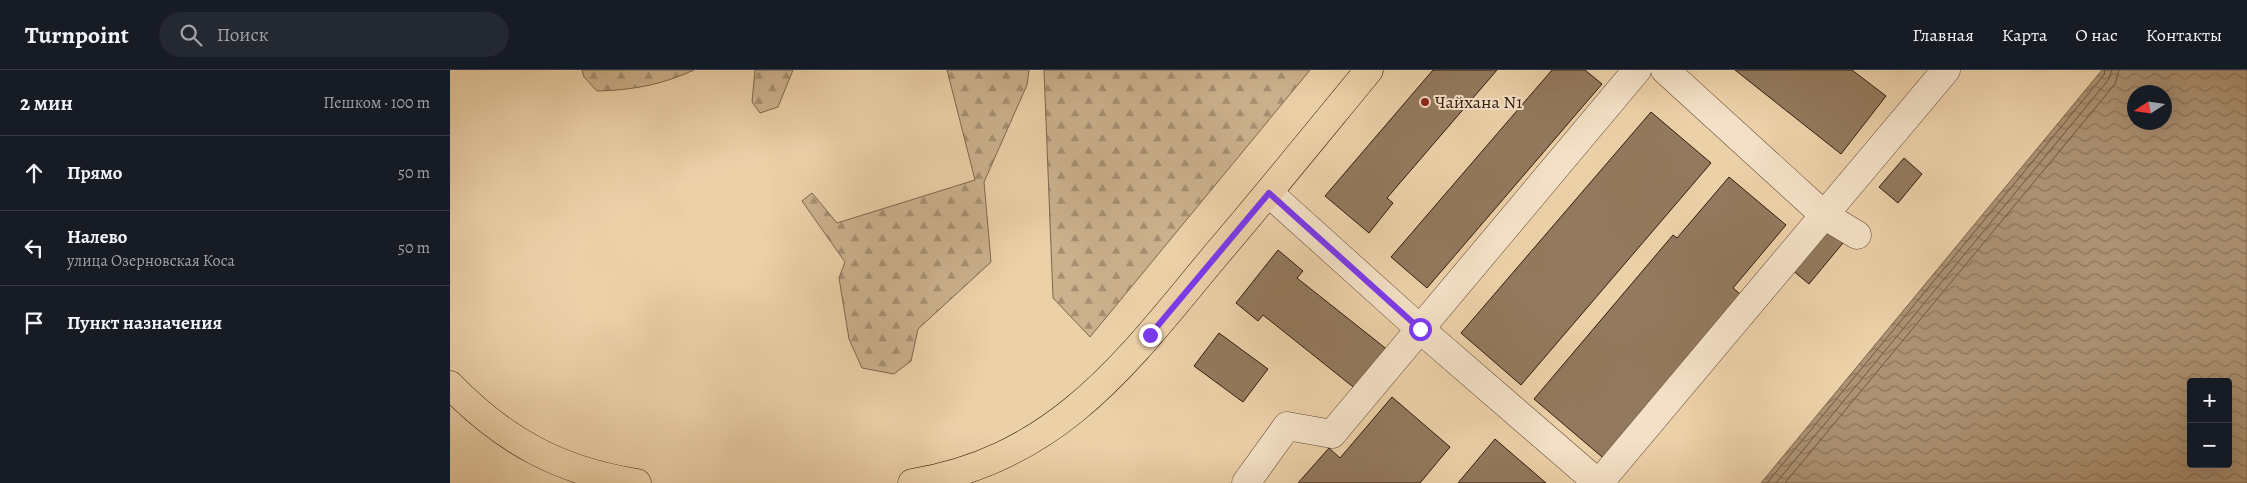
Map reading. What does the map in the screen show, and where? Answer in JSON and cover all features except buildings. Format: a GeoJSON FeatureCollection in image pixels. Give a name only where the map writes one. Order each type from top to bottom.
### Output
{"type":"FeatureCollection","features":[{"type":"Feature","properties":{"kind":"main road"},"geometry":{"type":"LineString","coordinates":[[912,483],[940,478],[998,458],[1027,444],[1064,419],[1112,376],[1150,335],[1369,70]]}},
{"type":"Feature","properties":{"kind":"main road"},"geometry":{"type":"LineString","coordinates":[[450,385],[508,435],[585,479],[637,483]]}},
{"type":"Feature","properties":{"kind":"lane"},"geometry":{"type":"LineString","coordinates":[[1246,483],[1287,426],[1332,434],[1637,70]]}},
{"type":"Feature","properties":{"kind":"lane"},"geometry":{"type":"LineString","coordinates":[[1665,70],[1824,215],[1857,235]]}},
{"type":"Feature","properties":{"kind":"lane"},"geometry":{"type":"LineString","coordinates":[[1269,193],[1420,329],[1598,483],[1946,70]]}},
{"type":"Feature","properties":{"kind":"green space"},"geometry":{"type":"Polygon","coordinates":[[[582,70],[694,70],[647,86],[597,91],[584,77],[582,70]]]}},
{"type":"Feature","properties":{"kind":"green space"},"geometry":{"type":"Polygon","coordinates":[[[755,70],[793,70],[778,107],[760,113],[752,102],[755,70]]]}},
{"type":"Feature","properties":{"kind":"green space"},"geometry":{"type":"Polygon","coordinates":[[[947,70],[1029,70],[1027,85],[984,182],[991,262],[918,329],[911,361],[894,374],[862,368],[849,339],[839,278],[845,262],[802,201],[812,193],[837,223],[975,180],[947,70]]]}},
{"type":"Feature","properties":{"kind":"green space"},"geometry":{"type":"Polygon","coordinates":[[[1044,70],[1310,70],[1090,337],[1053,298],[1044,70]]]}},
{"type":"Feature","properties":{"kind":"water"},"geometry":{"type":"Polygon","coordinates":[[[2102,70],[2247,70],[2247,483],[1761,483],[2102,70]]]}},
{"type":"Feature","properties":{"kind":"place","name":"Чайхана N1"},"geometry":{"type":"Point","coordinates":[1425,102]}},
{"type":"Feature","properties":{"kind":"route"},"geometry":{"type":"LineString","coordinates":[[1150,335],[1269,193],[1420,329]]}}]}
